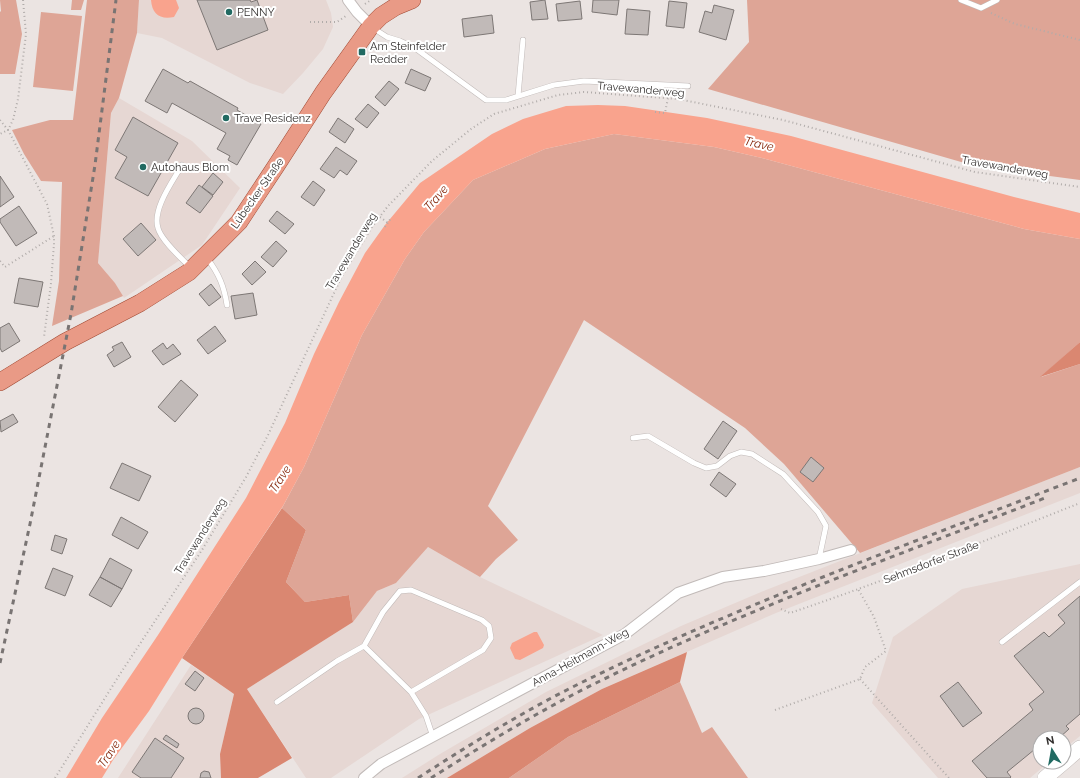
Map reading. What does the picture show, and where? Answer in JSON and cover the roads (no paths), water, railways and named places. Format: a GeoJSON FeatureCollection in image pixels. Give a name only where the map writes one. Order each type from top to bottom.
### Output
{"type":"FeatureCollection","features":[{"type":"Feature","properties":{"kind":"main road","name":"Lübecker Straße"},"geometry":{"type":"LineString","coordinates":[[0,382],[66,342],[140,303],[189,272],[239,222],[323,92],[371,26],[381,16],[395,7],[412,0]]}},
{"type":"Feature","properties":{"kind":"main road"},"geometry":{"type":"LineString","coordinates":[[1072,755],[1080,748]]}},
{"type":"Feature","properties":{"kind":"main road"},"geometry":{"type":"LineString","coordinates":[[1044,778],[1054,770]]}},
{"type":"Feature","properties":{"kind":"street"},"geometry":{"type":"LineString","coordinates":[[348,0],[356,11],[371,26]]}},
{"type":"Feature","properties":{"kind":"street","name":"Anna-Heitmann-Weg"},"geometry":{"type":"LineString","coordinates":[[364,778],[381,764],[624,634],[678,593],[723,577],[764,571],[819,559],[851,550]]}},
{"type":"Feature","properties":{"kind":"lane"},"geometry":{"type":"LineString","coordinates":[[961,0],[981,8],[997,0]]}},
{"type":"Feature","properties":{"kind":"lane"},"geometry":{"type":"LineString","coordinates":[[371,26],[387,37],[415,48],[486,100],[506,100],[554,85],[584,81],[688,86]]}},
{"type":"Feature","properties":{"kind":"lane"},"geometry":{"type":"LineString","coordinates":[[518,96],[523,40]]}},
{"type":"Feature","properties":{"kind":"lane"},"geometry":{"type":"LineString","coordinates":[[182,165],[162,201],[157,216],[158,229],[167,243],[192,269]]}},
{"type":"Feature","properties":{"kind":"lane"},"geometry":{"type":"LineString","coordinates":[[205,256],[219,277],[224,288],[227,305]]}},
{"type":"Feature","properties":{"kind":"lane"},"geometry":{"type":"LineString","coordinates":[[632,438],[648,436],[694,463],[706,468],[717,466],[730,456],[741,452],[752,454],[783,474],[818,512],[826,526],[819,559]]}},
{"type":"Feature","properties":{"kind":"lane"},"geometry":{"type":"LineString","coordinates":[[1002,642],[1080,582]]}},
{"type":"Feature","properties":{"kind":"lane"},"geometry":{"type":"LineString","coordinates":[[277,702],[337,661],[364,646],[383,612],[400,591],[411,590],[482,620],[489,626],[491,638],[483,650],[411,692]]}},
{"type":"Feature","properties":{"kind":"lane"},"geometry":{"type":"LineString","coordinates":[[364,646],[411,692],[426,716],[433,736]]}},
{"type":"Feature","properties":{"kind":"water"},"geometry":{"type":"Polygon","coordinates":[[[151,0],[176,0],[179,8],[174,17],[161,17],[153,9],[151,0]]]}},
{"type":"Feature","properties":{"kind":"water","name":"Trave"},"geometry":{"type":"Polygon","coordinates":[[[566,106],[625,106],[707,118],[791,136],[1014,197],[1080,213],[1080,239],[1024,229],[762,158],[714,147],[614,134],[545,149],[473,180],[424,232],[405,259],[362,335],[304,467],[283,506],[182,658],[149,711],[113,760],[102,778],[66,778],[102,718],[158,635],[246,498],[285,423],[314,354],[339,302],[365,253],[385,225],[420,183],[492,134],[523,119],[566,106]]]}},
{"type":"Feature","properties":{"kind":"water"},"geometry":{"type":"Polygon","coordinates":[[[534,632],[537,632],[544,645],[543,648],[520,660],[515,659],[510,648],[512,643],[534,632]]]}},
{"type":"Feature","properties":{"kind":"railway"},"geometry":{"type":"LineString","coordinates":[[0,663],[30,524],[71,314],[95,165],[116,0]]}},
{"type":"Feature","properties":{"kind":"railway"},"geometry":{"type":"LineString","coordinates":[[418,778],[527,711],[572,687],[654,648],[835,572],[1080,478]]}},
{"type":"Feature","properties":{"kind":"railway"},"geometry":{"type":"LineString","coordinates":[[431,778],[533,716],[596,683],[651,657],[762,608],[1045,498]]}},
{"type":"Feature","properties":{"kind":"place","name":"PENNY"},"geometry":{"type":"Point","coordinates":[229,12]}},
{"type":"Feature","properties":{"kind":"place","name":"Am Steinfelder Redder"},"geometry":{"type":"Point","coordinates":[362,52]}},
{"type":"Feature","properties":{"kind":"place","name":"Trave Residenz"},"geometry":{"type":"Point","coordinates":[226,118]}},
{"type":"Feature","properties":{"kind":"place","name":"Autohaus Blom"},"geometry":{"type":"Point","coordinates":[143,167]}}]}
